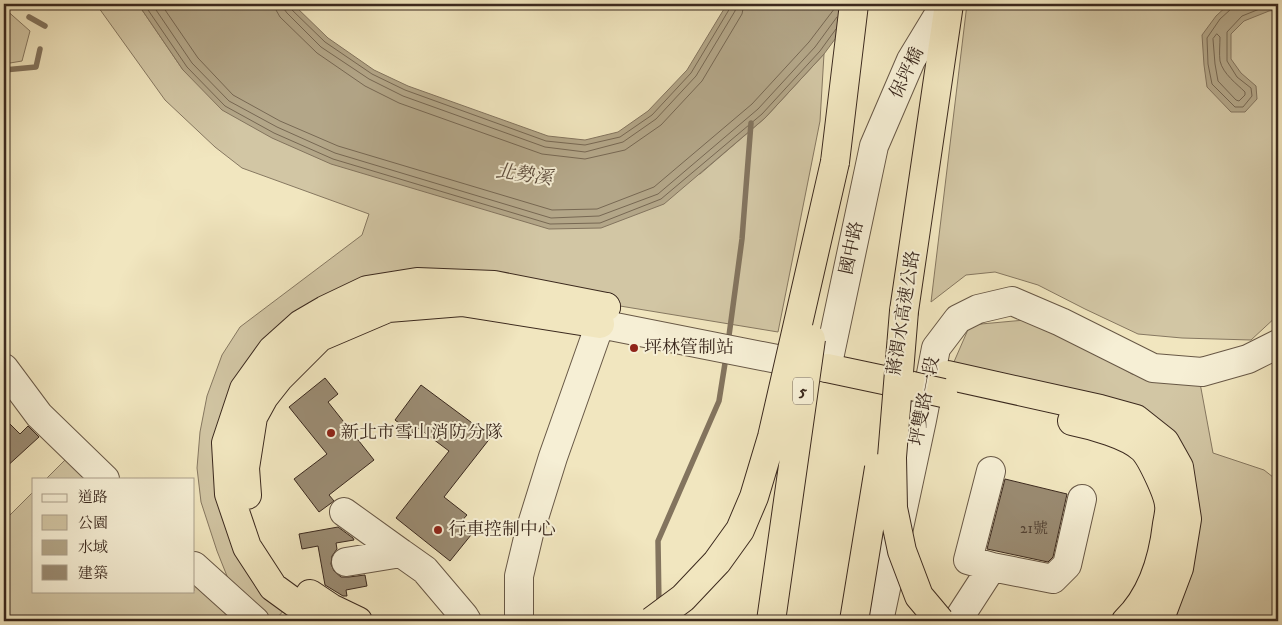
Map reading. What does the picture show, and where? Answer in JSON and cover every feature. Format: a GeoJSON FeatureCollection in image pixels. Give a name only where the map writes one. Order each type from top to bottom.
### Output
{"type":"FeatureCollection","features":[{"type":"Feature","properties":{"kind":"highway","name":"5"},"geometry":{"type":"LineString","coordinates":[[771,621],[835,162],[854,4]]}},
{"type":"Feature","properties":{"kind":"highway","name":"蔣渭水高速公路"},"geometry":{"type":"LineString","coordinates":[[854,621],[904,311],[947,4]]}},
{"type":"Feature","properties":{"kind":"highway"},"geometry":{"type":"LineString","coordinates":[[652,621],[683,598],[717,562],[740,530],[754,497],[772,438],[835,162]]}},
{"type":"Feature","properties":{"kind":"highway"},"geometry":{"type":"LineString","coordinates":[[325,621],[273,587],[247,547],[229,494],[226,443],[244,388],[272,350],[301,324],[367,290],[417,282],[494,285],[603,316]]}},
{"type":"Feature","properties":{"kind":"highway"},"geometry":{"type":"LineString","coordinates":[[358,621],[331,608],[291,581],[264,553],[248,516],[245,468],[253,417],[264,397],[279,378],[320,338],[388,308],[462,302],[603,316]]}},
{"type":"Feature","properties":{"kind":"highway"},"geometry":{"type":"LineString","coordinates":[[904,311],[892,457],[892,508],[902,551],[920,596],[940,621]]}},
{"type":"Feature","properties":{"kind":"highway"},"geometry":{"type":"LineString","coordinates":[[829,359],[945,384],[1089,424],[1129,439],[1144,450],[1162,482],[1169,504],[1166,536],[1159,566],[1148,593],[1126,621]]}},
{"type":"Feature","properties":{"kind":"highway"},"geometry":{"type":"LineString","coordinates":[[945,384],[1100,409],[1136,419],[1165,442],[1179,467],[1187,519],[1180,568],[1159,621]]}},
{"type":"Feature","properties":{"kind":"street","name":"保坪橋"},"geometry":{"type":"LineString","coordinates":[[874,146],[911,60],[947,4]]}},
{"type":"Feature","properties":{"kind":"street","name":"國中路"},"geometry":{"type":"LineString","coordinates":[[829,359],[874,146]]}},
{"type":"Feature","properties":{"kind":"street","name":"坪雙路一段"},"geometry":{"type":"LineString","coordinates":[[879,621],[936,348],[958,319],[978,309],[1012,301],[1061,322],[1153,368],[1202,372],[1248,359],[1278,344]]}},
{"type":"Feature","properties":{"kind":"street"},"geometry":{"type":"LineString","coordinates":[[520,621],[520,576],[529,534],[553,457],[603,316],[829,359]]}},
{"type":"Feature","properties":{"kind":"street"},"geometry":{"type":"LineString","coordinates":[[4,368],[40,415],[103,478]]}},
{"type":"Feature","properties":{"kind":"street"},"geometry":{"type":"LineString","coordinates":[[991,471],[968,560],[992,567],[1053,579],[1066,566],[1082,499]]}},
{"type":"Feature","properties":{"kind":"street"},"geometry":{"type":"LineString","coordinates":[[344,512],[425,570],[467,621]]}},
{"type":"Feature","properties":{"kind":"street"},"geometry":{"type":"LineString","coordinates":[[346,562],[402,553]]}},
{"type":"Feature","properties":{"kind":"street"},"geometry":{"type":"LineString","coordinates":[[195,567],[255,621]]}},
{"type":"Feature","properties":{"kind":"street"},"geometry":{"type":"LineString","coordinates":[[958,621],[992,567]]}},
{"type":"Feature","properties":{"kind":"green space"},"geometry":{"type":"Polygon","coordinates":[[[96,4],[138,4],[183,70],[700,174],[765,118],[824,54],[820,121],[778,332],[462,280],[315,312],[218,470],[288,606],[274,621],[268,621],[229,581],[201,502],[197,468],[200,432],[207,396],[222,355],[240,327],[362,235],[369,214],[242,168],[215,147],[165,100],[96,4]]]}},
{"type":"Feature","properties":{"kind":"green space"},"geometry":{"type":"Polygon","coordinates":[[[967,4],[1278,4],[1278,315],[1251,340],[1182,338],[1138,334],[1038,285],[995,272],[966,275],[931,302],[967,4]]]}},
{"type":"Feature","properties":{"kind":"green space"},"geometry":{"type":"Polygon","coordinates":[[[4,8],[30,31],[22,61],[4,64],[4,8]]]}},
{"type":"Feature","properties":{"kind":"green space"},"geometry":{"type":"Polygon","coordinates":[[[1025,320],[1066,335],[1132,374],[1184,383],[1200,383],[1213,453],[1264,470],[1278,481],[1278,621],[1165,621],[1186,459],[950,371],[970,325],[1025,320]]]}},
{"type":"Feature","properties":{"kind":"green space"},"geometry":{"type":"Polygon","coordinates":[[[67,458],[87,478],[47,478],[67,458]]]}},
{"type":"Feature","properties":{"kind":"green space"},"geometry":{"type":"Polygon","coordinates":[[[32,493],[32,592],[195,592],[195,585],[234,621],[4,621],[4,521],[32,493]]]}},
{"type":"Feature","properties":{"kind":"water","name":"北勢溪"},"geometry":{"type":"Polygon","coordinates":[[[138,4],[293,4],[328,38],[374,70],[408,86],[548,136],[585,140],[618,132],[648,111],[687,70],[727,4],[861,4],[824,54],[765,118],[664,204],[601,228],[549,229],[331,164],[272,138],[222,110],[183,70],[138,4]]]}},
{"type":"Feature","properties":{"kind":"water"},"geometry":{"type":"Polygon","coordinates":[[[1229,4],[1278,4],[1278,10],[1269,11],[1244,21],[1231,34],[1231,59],[1241,73],[1256,86],[1257,99],[1245,112],[1231,112],[1207,87],[1202,35],[1216,16],[1229,4]]]}},
{"type":"Feature","properties":{"kind":"building","name":"新北市雪山消防分隊"},"geometry":{"type":"Polygon","coordinates":[[[325,378],[338,394],[328,402],[374,460],[329,495],[334,501],[319,512],[294,479],[327,454],[289,407],[325,378]]]}},
{"type":"Feature","properties":{"kind":"building"},"geometry":{"type":"Polygon","coordinates":[[[421,385],[491,437],[444,497],[467,515],[458,525],[471,535],[450,561],[396,518],[449,451],[417,427],[412,433],[395,420],[421,385]]]}},
{"type":"Feature","properties":{"kind":"building"},"geometry":{"type":"Polygon","coordinates":[[[4,418],[20,434],[28,426],[39,437],[4,469],[4,418]]]}},
{"type":"Feature","properties":{"kind":"building"},"geometry":{"type":"Polygon","coordinates":[[[1005,479],[1067,494],[1053,557],[1048,562],[987,549],[1005,479]]]}},
{"type":"Feature","properties":{"kind":"building"},"geometry":{"type":"Polygon","coordinates":[[[338,527],[354,540],[336,543],[337,549],[332,556],[331,564],[334,571],[341,577],[365,575],[367,586],[346,590],[347,596],[343,596],[325,585],[318,546],[302,549],[299,534],[338,527]]]}},
{"type":"Feature","properties":{"kind":"waterway"},"geometry":{"type":"LineString","coordinates":[[29,17],[45,26]]}},
{"type":"Feature","properties":{"kind":"waterway"},"geometry":{"type":"LineString","coordinates":[[4,70],[36,67],[40,49]]}},
{"type":"Feature","properties":{"kind":"waterway"},"geometry":{"type":"LineString","coordinates":[[728,343],[742,239],[751,123]]}},
{"type":"Feature","properties":{"kind":"waterway"},"geometry":{"type":"LineString","coordinates":[[659,607],[658,541],[719,401],[726,357]]}},
{"type":"Feature","properties":{"kind":"place","name":"坪林管制站"},"geometry":{"type":"Point","coordinates":[634,348]}},
{"type":"Feature","properties":{"kind":"place","name":"新北市雪山消防分隊"},"geometry":{"type":"Point","coordinates":[331,433]}},
{"type":"Feature","properties":{"kind":"place","name":"行車控制中心"},"geometry":{"type":"Point","coordinates":[438,530]}}]}
